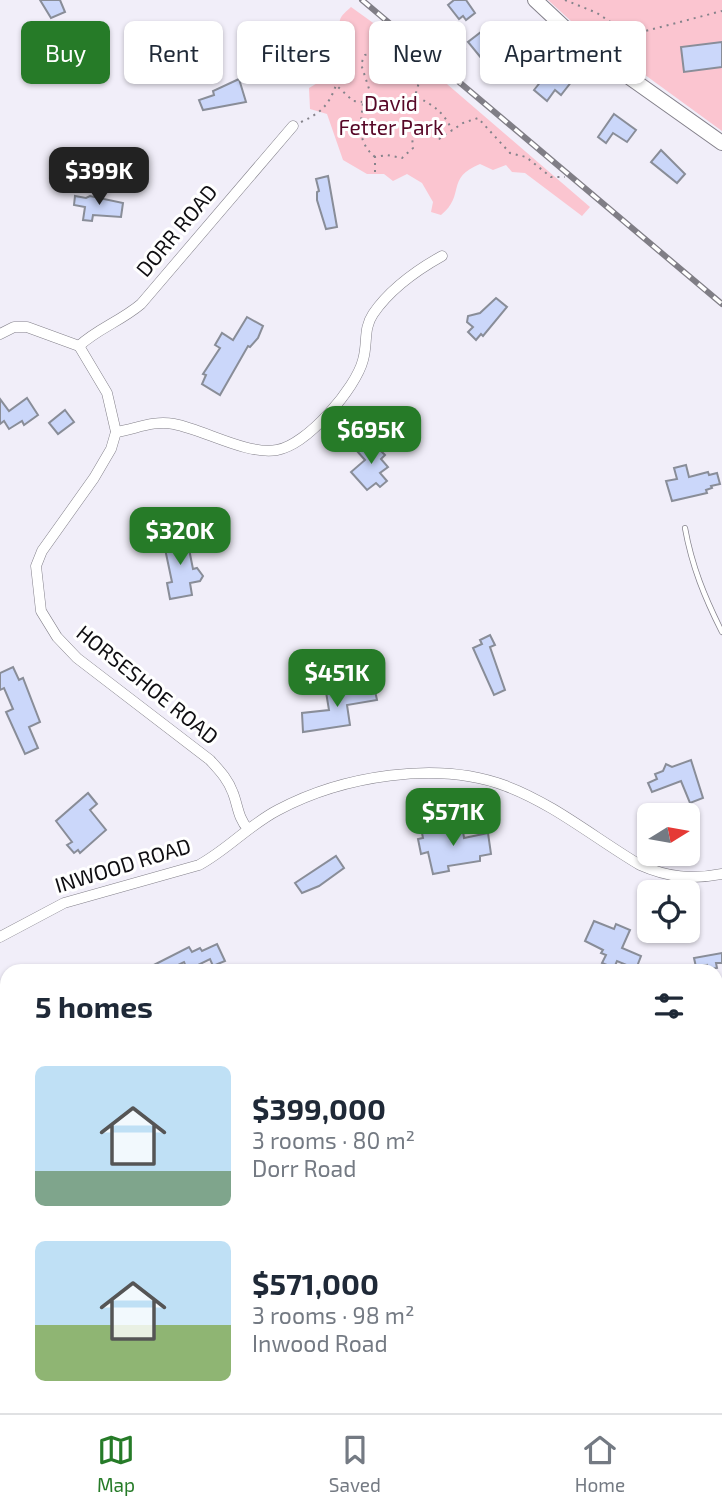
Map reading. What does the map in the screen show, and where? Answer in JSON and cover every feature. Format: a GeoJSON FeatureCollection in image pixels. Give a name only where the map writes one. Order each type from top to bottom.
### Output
{"type":"FeatureCollection","features":[{"type":"Feature","properties":{"kind":"main road"},"geometry":{"type":"LineString","coordinates":[[535,0],[581,43],[722,143]]}},
{"type":"Feature","properties":{"kind":"street","name":"DORR ROAD"},"geometry":{"type":"LineString","coordinates":[[79,346],[89,336],[113,325],[141,304],[293,125]]}},
{"type":"Feature","properties":{"kind":"street"},"geometry":{"type":"LineString","coordinates":[[0,334],[14,327],[27,327],[79,346],[107,393],[116,432],[154,423],[174,424],[251,447],[277,450],[289,446],[333,407],[353,384],[364,359],[366,328],[372,315],[397,288],[425,265],[442,256]]}},
{"type":"Feature","properties":{"kind":"street","name":"HORSESHOE ROAD"},"geometry":{"type":"LineString","coordinates":[[116,432],[111,449],[94,478],[42,551],[36,566],[41,611],[52,630],[77,658],[217,767],[232,792],[240,820],[248,829]]}},
{"type":"Feature","properties":{"kind":"street","name":"INWOOD ROAD"},"geometry":{"type":"LineString","coordinates":[[0,937],[64,903],[199,864],[212,858],[248,829],[299,800],[337,787],[409,774],[440,774],[487,781],[517,790],[639,866],[657,873],[697,878],[722,874]]}},
{"type":"Feature","properties":{"kind":"lane"},"geometry":{"type":"LineString","coordinates":[[685,528],[691,562],[702,593],[722,632]]}},
{"type":"Feature","properties":{"kind":"path"},"geometry":{"type":"LineString","coordinates":[[565,0],[597,13],[630,35],[722,11]]}},
{"type":"Feature","properties":{"kind":"path"},"geometry":{"type":"LineString","coordinates":[[375,172],[375,157],[365,148],[359,133],[363,102],[371,95],[361,64],[365,55],[377,52],[383,46],[394,51],[408,71],[420,79],[415,96],[438,108],[452,130]]}},
{"type":"Feature","properties":{"kind":"path"},"geometry":{"type":"LineString","coordinates":[[293,125],[317,115],[327,106],[336,85],[353,101],[363,102]]}},
{"type":"Feature","properties":{"kind":"path"},"geometry":{"type":"LineString","coordinates":[[375,157],[387,155],[402,158],[414,148],[412,136],[426,133],[439,139],[463,122],[478,118],[510,153],[526,158],[551,177],[565,177]]}},
{"type":"Feature","properties":{"kind":"green space"},"geometry":{"type":"Polygon","coordinates":[[[548,0],[722,0],[722,131],[646,76],[646,21],[571,21],[548,0]]]}},
{"type":"Feature","properties":{"kind":"green space","name":"David Fetter Park"},"geometry":{"type":"Polygon","coordinates":[[[351,7],[370,21],[369,84],[447,84],[590,207],[582,216],[525,173],[512,172],[506,165],[493,170],[480,164],[463,175],[453,201],[441,215],[431,212],[433,202],[422,183],[407,174],[393,181],[384,174],[367,174],[343,160],[327,114],[310,109],[309,88],[315,84],[355,84],[355,21],[340,21],[351,7]]]}},
{"type":"Feature","properties":{"kind":"building"},"geometry":{"type":"Polygon","coordinates":[[[40,0],[60,0],[65,12],[51,18],[40,0]]]}},
{"type":"Feature","properties":{"kind":"building"},"geometry":{"type":"Polygon","coordinates":[[[454,0],[466,0],[475,13],[466,20],[463,16],[459,19],[448,5],[454,0]]]}},
{"type":"Feature","properties":{"kind":"building"},"geometry":{"type":"Polygon","coordinates":[[[480,33],[480,57],[468,42],[480,33]]]}},
{"type":"Feature","properties":{"kind":"building"},"geometry":{"type":"Polygon","coordinates":[[[722,42],[722,67],[684,72],[681,47],[722,42]]]}},
{"type":"Feature","properties":{"kind":"building"},"geometry":{"type":"Polygon","coordinates":[[[237,80],[246,102],[203,110],[199,100],[214,95],[213,91],[237,80]]]}},
{"type":"Feature","properties":{"kind":"building"},"geometry":{"type":"Polygon","coordinates":[[[539,84],[570,84],[561,95],[555,90],[547,101],[534,90],[539,84]]]}},
{"type":"Feature","properties":{"kind":"building"},"geometry":{"type":"Polygon","coordinates":[[[614,114],[636,130],[627,142],[613,133],[606,143],[598,137],[614,114]]]}},
{"type":"Feature","properties":{"kind":"building"},"geometry":{"type":"Polygon","coordinates":[[[661,150],[685,174],[677,183],[651,162],[661,150]]]}},
{"type":"Feature","properties":{"kind":"building"},"geometry":{"type":"Polygon","coordinates":[[[328,176],[337,227],[326,229],[317,200],[319,191],[316,179],[328,176]]]}},
{"type":"Feature","properties":{"kind":"building"},"geometry":{"type":"Polygon","coordinates":[[[75,196],[90,196],[123,203],[121,217],[93,215],[92,221],[83,220],[85,207],[74,205],[75,196]]]}},
{"type":"Feature","properties":{"kind":"building"},"geometry":{"type":"Polygon","coordinates":[[[496,298],[507,307],[483,336],[481,334],[476,340],[468,332],[473,327],[467,322],[468,316],[480,313],[496,298]]]}},
{"type":"Feature","properties":{"kind":"building"},"geometry":{"type":"Polygon","coordinates":[[[247,317],[263,326],[258,338],[248,346],[220,395],[202,384],[206,375],[203,374],[220,348],[215,345],[222,333],[233,340],[247,317]]]}},
{"type":"Feature","properties":{"kind":"building"},"geometry":{"type":"Polygon","coordinates":[[[27,398],[38,415],[24,425],[22,421],[9,429],[4,421],[0,424],[0,399],[9,411],[27,398]]]}},
{"type":"Feature","properties":{"kind":"building"},"geometry":{"type":"Polygon","coordinates":[[[65,410],[74,422],[58,434],[49,423],[65,410]]]}},
{"type":"Feature","properties":{"kind":"building"},"geometry":{"type":"Polygon","coordinates":[[[370,440],[385,455],[381,459],[388,467],[380,473],[387,481],[380,487],[376,483],[367,490],[351,472],[365,460],[357,451],[370,440]]]}},
{"type":"Feature","properties":{"kind":"building"},"geometry":{"type":"Polygon","coordinates":[[[686,465],[689,477],[708,472],[709,475],[717,473],[720,484],[711,486],[712,488],[706,490],[707,493],[672,501],[666,481],[677,479],[674,468],[686,465]]]}},
{"type":"Feature","properties":{"kind":"building"},"geometry":{"type":"Polygon","coordinates":[[[178,531],[179,539],[187,539],[193,569],[197,568],[203,576],[200,581],[190,583],[192,595],[170,599],[167,583],[172,582],[164,544],[168,543],[166,533],[178,531]]]}},
{"type":"Feature","properties":{"kind":"building"},"geometry":{"type":"Polygon","coordinates":[[[490,635],[495,645],[490,647],[505,690],[494,695],[473,648],[482,644],[480,640],[490,635]]]}},
{"type":"Feature","properties":{"kind":"building"},"geometry":{"type":"Polygon","coordinates":[[[13,667],[19,680],[23,678],[40,722],[29,727],[38,748],[25,754],[6,712],[13,709],[4,688],[0,690],[0,673],[13,667]]]}},
{"type":"Feature","properties":{"kind":"building"},"geometry":{"type":"Polygon","coordinates":[[[374,686],[377,700],[347,705],[350,725],[303,732],[302,713],[329,710],[326,692],[374,686]]]}},
{"type":"Feature","properties":{"kind":"building"},"geometry":{"type":"Polygon","coordinates":[[[691,760],[703,798],[690,803],[681,781],[652,792],[648,783],[657,779],[655,774],[663,771],[666,764],[672,767],[691,760]]]}},
{"type":"Feature","properties":{"kind":"building"},"geometry":{"type":"Polygon","coordinates":[[[88,793],[97,804],[90,810],[106,830],[80,853],[78,850],[74,853],[67,845],[72,842],[56,821],[88,793]]]}},
{"type":"Feature","properties":{"kind":"building"},"geometry":{"type":"Polygon","coordinates":[[[458,827],[458,832],[463,831],[464,838],[488,833],[491,854],[480,856],[480,861],[448,866],[449,871],[433,874],[428,852],[421,854],[418,839],[423,838],[422,833],[458,827]]]}},
{"type":"Feature","properties":{"kind":"building"},"geometry":{"type":"Polygon","coordinates":[[[336,856],[344,868],[319,886],[302,893],[295,883],[336,856]]]}},
{"type":"Feature","properties":{"kind":"building"},"geometry":{"type":"Polygon","coordinates":[[[594,921],[614,929],[616,924],[630,930],[622,948],[641,956],[638,964],[617,961],[616,964],[604,964],[602,963],[606,955],[601,953],[603,950],[585,941],[594,921]]]}},
{"type":"Feature","properties":{"kind":"building"},"geometry":{"type":"Polygon","coordinates":[[[217,944],[225,961],[218,964],[212,964],[210,959],[200,964],[156,964],[189,947],[192,952],[200,948],[202,951],[217,944]]]}},
{"type":"Feature","properties":{"kind":"building"},"geometry":{"type":"Polygon","coordinates":[[[722,953],[722,963],[695,964],[694,958],[722,953]]]}},
{"type":"Feature","properties":{"kind":"railway"},"geometry":{"type":"LineString","coordinates":[[362,0],[722,304]]}}]}
